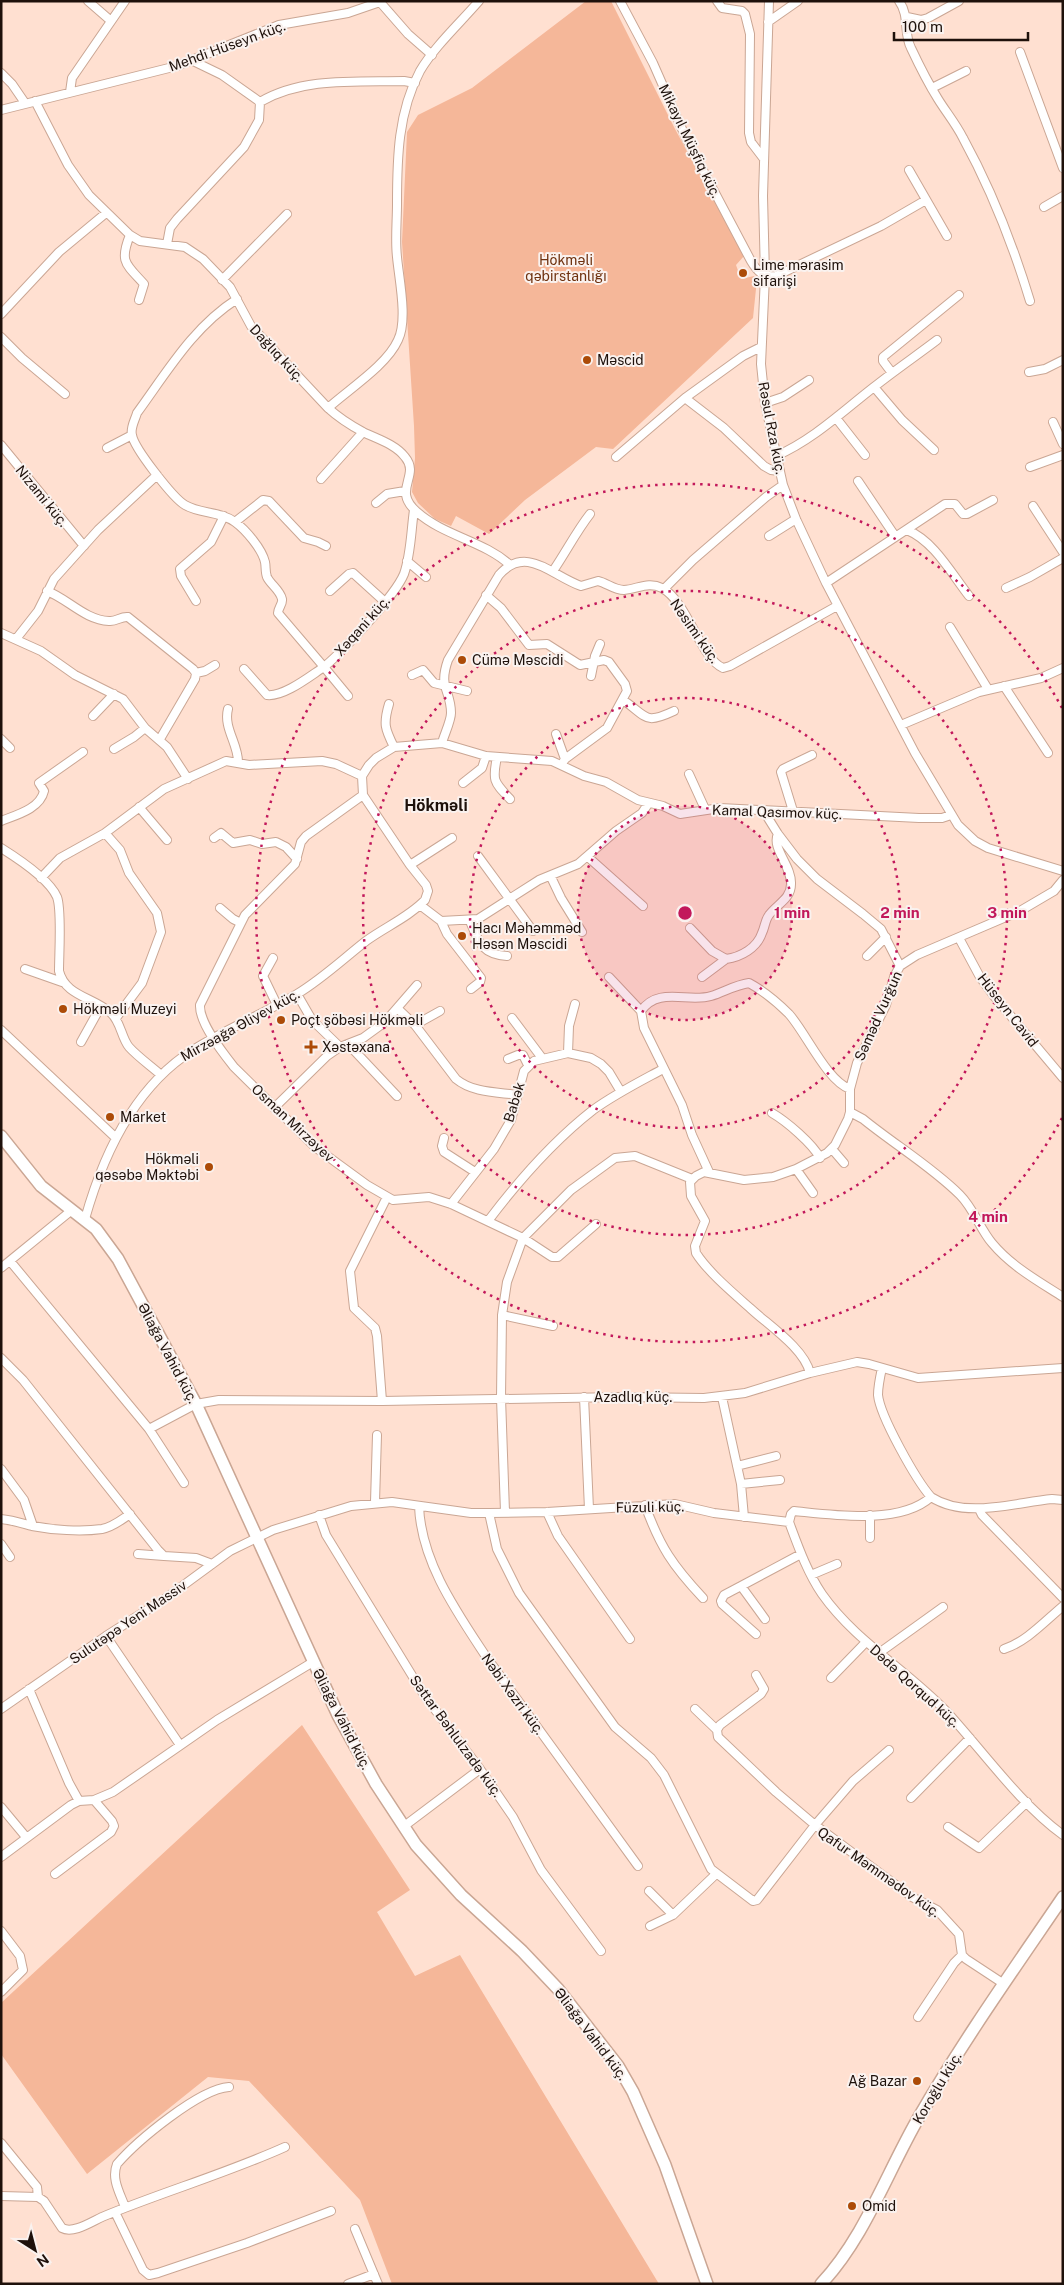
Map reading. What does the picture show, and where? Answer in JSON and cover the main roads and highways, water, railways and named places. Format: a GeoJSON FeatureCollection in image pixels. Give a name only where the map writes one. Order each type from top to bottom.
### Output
{"type":"FeatureCollection","features":[{"type":"Feature","properties":{"kind":"place","name":"Lime mərasim sifarişi"},"geometry":{"type":"Point","coordinates":[743,273]}},
{"type":"Feature","properties":{"kind":"place","name":"Məscid"},"geometry":{"type":"Point","coordinates":[587,360]}},
{"type":"Feature","properties":{"kind":"place","name":"Cümə Məscidi"},"geometry":{"type":"Point","coordinates":[462,660]}},
{"type":"Feature","properties":{"kind":"place","name":"Hacı Məhəmməd Həsən Məscidi"},"geometry":{"type":"Point","coordinates":[462,936]}},
{"type":"Feature","properties":{"kind":"place","name":"Hökməli Muzeyi"},"geometry":{"type":"Point","coordinates":[63,1009]}},
{"type":"Feature","properties":{"kind":"place","name":"Poçt şöbəsi Hökməli"},"geometry":{"type":"Point","coordinates":[281,1020]}},
{"type":"Feature","properties":{"kind":"place","name":"Xəstəxana"},"geometry":{"type":"Point","coordinates":[311,1047]}},
{"type":"Feature","properties":{"kind":"place","name":"Market"},"geometry":{"type":"Point","coordinates":[110,1117]}},
{"type":"Feature","properties":{"kind":"place","name":"Hökməli qəsəbə Məktəbi"},"geometry":{"type":"Point","coordinates":[209,1167]}},
{"type":"Feature","properties":{"kind":"place","name":"Ağ Bazar"},"geometry":{"type":"Point","coordinates":[917,2081]}},
{"type":"Feature","properties":{"kind":"place","name":"Omid"},"geometry":{"type":"Point","coordinates":[852,2206]}},
{"type":"Feature","properties":{"kind":"district","name":"Hökməli"},"geometry":{"type":"Point","coordinates":[436,805]}},
{"type":"Feature","properties":{"kind":"park label","name":"Hökməli qəbirstanlığı"},"geometry":{"type":"Point","coordinates":[566,268]}}]}
